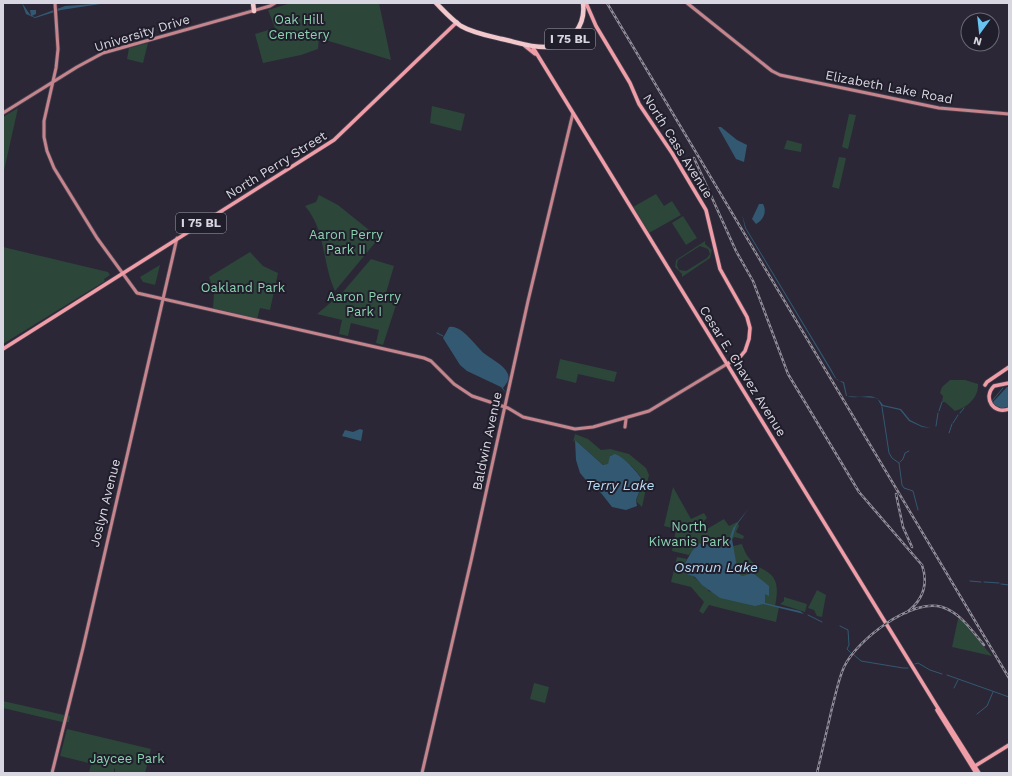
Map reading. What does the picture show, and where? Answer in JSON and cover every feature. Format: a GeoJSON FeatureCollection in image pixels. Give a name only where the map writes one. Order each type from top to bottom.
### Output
{"type":"FeatureCollection","features":[{"type":"Feature","properties":{"kind":"highway"},"geometry":{"type":"LineString","coordinates":[[253,3],[254,11]]}},
{"type":"Feature","properties":{"kind":"highway","name":"I 75 BL"},"geometry":{"type":"LineString","coordinates":[[436,3],[457,22],[472,31],[514,42],[551,47],[566,41],[579,28],[584,10],[584,3]]}},
{"type":"Feature","properties":{"kind":"main road"},"geometry":{"type":"LineString","coordinates":[[55,3],[58,49],[44,125],[44,141],[49,157],[98,240],[136,292],[426,359],[463,390],[486,401],[504,407],[523,417],[571,429],[589,428],[653,410],[727,364]]}},
{"type":"Feature","properties":{"kind":"main road","name":"University Drive"},"geometry":{"type":"LineString","coordinates":[[3,113],[84,62],[109,51],[254,11],[275,3]]}},
{"type":"Feature","properties":{"kind":"main road","name":"North Cass Avenue"},"geometry":{"type":"LineString","coordinates":[[584,3],[630,83],[638,103],[672,153],[707,213],[720,270],[747,317],[750,328],[749,339],[744,351],[740,356],[727,364]]}},
{"type":"Feature","properties":{"kind":"main road","name":"Elizabeth Lake Road"},"geometry":{"type":"LineString","coordinates":[[687,3],[769,68],[785,76],[939,108],[1009,114]]}},
{"type":"Feature","properties":{"kind":"main road"},"geometry":{"type":"LineString","coordinates":[[584,10],[596,26]]}},
{"type":"Feature","properties":{"kind":"main road","name":"North Perry Street"},"geometry":{"type":"LineString","coordinates":[[3,349],[336,139],[457,22]]}},
{"type":"Feature","properties":{"kind":"main road"},"geometry":{"type":"LineString","coordinates":[[514,42],[530,49],[538,57]]}},
{"type":"Feature","properties":{"kind":"main road","name":"Cesar E. Chavez Avenue"},"geometry":{"type":"LineString","coordinates":[[532,45],[938,707]]}},
{"type":"Feature","properties":{"kind":"main road","name":"Baldwin Avenue"},"geometry":{"type":"LineString","coordinates":[[422,773],[470,569],[504,407],[573,113]]}},
{"type":"Feature","properties":{"kind":"main road","name":"Joslyn Avenue"},"geometry":{"type":"LineString","coordinates":[[52,773],[164,299],[177,238]]}},
{"type":"Feature","properties":{"kind":"main road"},"geometry":{"type":"LineString","coordinates":[[985,385],[1009,366]]}},
{"type":"Feature","properties":{"kind":"main road"},"geometry":{"type":"LineString","coordinates":[[1009,383],[994,386],[990,392],[989,399],[991,405],[996,409],[1002,411],[1009,409]]}},
{"type":"Feature","properties":{"kind":"main road"},"geometry":{"type":"LineString","coordinates":[[625,426],[626,418]]}},
{"type":"Feature","properties":{"kind":"main road"},"geometry":{"type":"LineString","coordinates":[[938,707],[948,728],[979,773]]}},
{"type":"Feature","properties":{"kind":"main road"},"geometry":{"type":"LineString","coordinates":[[938,707],[959,740],[976,773]]}},
{"type":"Feature","properties":{"kind":"main road"},"geometry":{"type":"LineString","coordinates":[[948,728],[950,728],[959,740]]}},
{"type":"Feature","properties":{"kind":"main road"},"geometry":{"type":"LineString","coordinates":[[974,767],[1009,745]]}},
{"type":"Feature","properties":{"kind":"green space","name":"Oak Hill Cemetery"},"geometry":{"type":"Polygon","coordinates":[[[291,3],[379,3],[391,60],[319,38],[318,49],[301,55],[263,63],[255,34],[275,28],[268,10],[291,3]]]}},
{"type":"Feature","properties":{"kind":"green space"},"geometry":{"type":"Polygon","coordinates":[[[148,43],[143,63],[127,59],[129,48],[148,43]]]}},
{"type":"Feature","properties":{"kind":"green space"},"geometry":{"type":"Polygon","coordinates":[[[432,106],[465,114],[461,131],[430,123],[432,106]]]}},
{"type":"Feature","properties":{"kind":"green space"},"geometry":{"type":"Polygon","coordinates":[[[18,108],[3,175],[3,117],[18,108]]]}},
{"type":"Feature","properties":{"kind":"green space"},"geometry":{"type":"Polygon","coordinates":[[[849,114],[856,115],[848,149],[842,147],[849,114]]]}},
{"type":"Feature","properties":{"kind":"green space"},"geometry":{"type":"Polygon","coordinates":[[[787,140],[802,144],[801,152],[784,149],[787,140]]]}},
{"type":"Feature","properties":{"kind":"green space"},"geometry":{"type":"Polygon","coordinates":[[[839,157],[846,158],[839,189],[832,187],[839,157]]]}},
{"type":"Feature","properties":{"kind":"green space"},"geometry":{"type":"Polygon","coordinates":[[[656,194],[664,206],[672,201],[681,215],[649,233],[633,207],[656,194]]]}},
{"type":"Feature","properties":{"kind":"green space","name":"Aaron Perry Park II"},"geometry":{"type":"Polygon","coordinates":[[[319,195],[338,205],[379,238],[335,291],[317,225],[305,206],[316,202],[319,195]]]}},
{"type":"Feature","properties":{"kind":"green space"},"geometry":{"type":"Polygon","coordinates":[[[683,216],[697,238],[686,245],[672,223],[683,216]]]}},
{"type":"Feature","properties":{"kind":"green space"},"geometry":{"type":"Polygon","coordinates":[[[705,241],[705,244],[712,250],[710,258],[682,277],[682,274],[675,267],[676,260],[705,241]],[[700,246],[678,260],[677,265],[679,270],[686,271],[707,258],[710,254],[708,249],[700,246]]]}},
{"type":"Feature","properties":{"kind":"green space"},"geometry":{"type":"Polygon","coordinates":[[[3,247],[108,272],[110,275],[104,279],[105,281],[3,344],[3,247]]]}},
{"type":"Feature","properties":{"kind":"green space","name":"Oakland Park"},"geometry":{"type":"Polygon","coordinates":[[[250,252],[263,266],[278,273],[270,310],[260,308],[257,319],[213,308],[214,292],[209,277],[250,252]]]}},
{"type":"Feature","properties":{"kind":"green space","name":"Aaron Perry Park I"},"geometry":{"type":"Polygon","coordinates":[[[371,259],[394,266],[385,296],[398,299],[383,345],[376,343],[379,330],[351,323],[348,336],[339,334],[342,320],[317,314],[342,293],[371,259]]]}},
{"type":"Feature","properties":{"kind":"green space"},"geometry":{"type":"Polygon","coordinates":[[[160,265],[155,285],[143,282],[140,277],[160,265]]]}},
{"type":"Feature","properties":{"kind":"green space"},"geometry":{"type":"Polygon","coordinates":[[[560,359],[617,372],[614,382],[578,374],[576,383],[556,378],[560,359]]]}},
{"type":"Feature","properties":{"kind":"green space"},"geometry":{"type":"Polygon","coordinates":[[[950,380],[965,380],[978,384],[977,393],[968,405],[955,411],[945,402],[942,402],[943,396],[940,393],[942,387],[950,380]]]}},
{"type":"Feature","properties":{"kind":"green space"},"geometry":{"type":"Polygon","coordinates":[[[575,434],[588,439],[601,450],[610,449],[629,454],[646,468],[649,475],[642,507],[636,501],[643,482],[638,473],[625,461],[616,456],[611,455],[608,465],[605,466],[575,440],[573,442],[575,434]]]}},
{"type":"Feature","properties":{"kind":"green space","name":"North Kiwanis Park"},"geometry":{"type":"Polygon","coordinates":[[[673,487],[691,519],[704,513],[707,518],[703,522],[707,529],[724,519],[729,526],[737,522],[739,526],[736,532],[744,536],[743,539],[734,537],[727,543],[718,545],[699,543],[689,555],[672,551],[676,529],[664,526],[673,487]]]}},
{"type":"Feature","properties":{"kind":"green space","name":"North Kiwanis Park"},"geometry":{"type":"Polygon","coordinates":[[[742,544],[747,555],[753,562],[772,576],[776,582],[777,592],[775,606],[779,607],[776,622],[709,605],[703,614],[699,611],[704,602],[691,587],[671,582],[677,557],[687,559],[685,563],[678,562],[684,566],[681,572],[693,576],[708,589],[708,591],[753,601],[732,582],[729,547],[742,544]]]}},
{"type":"Feature","properties":{"kind":"green space"},"geometry":{"type":"Polygon","coordinates":[[[817,590],[826,595],[822,617],[817,616],[814,610],[808,608],[817,590]]]}},
{"type":"Feature","properties":{"kind":"green space"},"geometry":{"type":"Polygon","coordinates":[[[784,597],[807,604],[805,612],[780,604],[784,601],[784,597]]]}},
{"type":"Feature","properties":{"kind":"green space"},"geometry":{"type":"Polygon","coordinates":[[[958,619],[961,619],[992,656],[952,647],[958,619]]]}},
{"type":"Feature","properties":{"kind":"green space"},"geometry":{"type":"Polygon","coordinates":[[[534,683],[549,687],[545,703],[530,699],[534,683]]]}},
{"type":"Feature","properties":{"kind":"green space"},"geometry":{"type":"Polygon","coordinates":[[[3,701],[70,716],[69,722],[62,722],[3,708],[3,701]]]}},
{"type":"Feature","properties":{"kind":"green space","name":"Jaycee Park"},"geometry":{"type":"Polygon","coordinates":[[[67,729],[151,749],[145,773],[115,773],[114,768],[114,773],[89,773],[91,764],[101,766],[60,756],[67,729]]]}},
{"type":"Feature","properties":{"kind":"water"},"geometry":{"type":"Polygon","coordinates":[[[22,3],[31,16],[30,10],[36,10],[36,14],[32,16],[35,17],[65,6],[107,3],[61,10],[35,18],[26,14],[22,3]]]}},
{"type":"Feature","properties":{"kind":"water"},"geometry":{"type":"Polygon","coordinates":[[[718,127],[721,127],[737,140],[747,145],[744,162],[736,159],[718,127]]]}},
{"type":"Feature","properties":{"kind":"water"},"geometry":{"type":"Polygon","coordinates":[[[759,204],[763,204],[765,212],[763,218],[756,224],[752,219],[759,204]]]}},
{"type":"Feature","properties":{"kind":"water"},"geometry":{"type":"Polygon","coordinates":[[[742,214],[746,228],[836,379],[745,228],[742,214]]]}},
{"type":"Feature","properties":{"kind":"water"},"geometry":{"type":"Polygon","coordinates":[[[449,327],[454,327],[464,332],[481,351],[504,368],[508,374],[507,382],[503,388],[506,393],[501,387],[467,371],[460,365],[443,338],[449,327]]]}},
{"type":"Feature","properties":{"kind":"water"},"geometry":{"type":"Polygon","coordinates":[[[839,381],[844,382],[847,396],[843,383],[839,381]]]}},
{"type":"Feature","properties":{"kind":"water"},"geometry":{"type":"Polygon","coordinates":[[[1007,387],[1009,387],[1009,406],[1002,408],[994,405],[993,402],[1007,387]]]}},
{"type":"Feature","properties":{"kind":"water"},"geometry":{"type":"Polygon","coordinates":[[[870,396],[875,398],[860,397],[870,396]]]}},
{"type":"Feature","properties":{"kind":"water"},"geometry":{"type":"Polygon","coordinates":[[[878,400],[883,405],[901,409],[910,420],[922,426],[931,428],[922,427],[909,421],[900,410],[882,407],[878,400]]]}},
{"type":"Feature","properties":{"kind":"water"},"geometry":{"type":"Polygon","coordinates":[[[360,429],[363,430],[361,441],[342,436],[345,430],[353,432],[360,429]]]}},
{"type":"Feature","properties":{"kind":"water","name":"Terry Lake"},"geometry":{"type":"Polygon","coordinates":[[[575,440],[603,465],[608,464],[610,456],[615,454],[631,466],[643,482],[636,500],[637,506],[626,510],[612,507],[601,493],[585,479],[580,473],[576,460],[575,440]]]}},
{"type":"Feature","properties":{"kind":"water","name":"Osmun Lake"},"geometry":{"type":"Polygon","coordinates":[[[749,508],[736,526],[732,539],[738,573],[742,576],[753,573],[769,586],[769,596],[765,594],[765,603],[800,611],[804,614],[763,604],[755,606],[720,598],[702,585],[695,577],[681,572],[684,566],[678,563],[685,563],[699,543],[717,545],[728,543],[733,528],[749,508]]]}},
{"type":"Feature","properties":{"kind":"waterway"},"geometry":{"type":"LineString","coordinates":[[437,333],[443,336]]}},
{"type":"Feature","properties":{"kind":"waterway"},"geometry":{"type":"LineString","coordinates":[[992,401],[1003,388]]}},
{"type":"Feature","properties":{"kind":"waterway"},"geometry":{"type":"LineString","coordinates":[[939,411],[942,402]]}},
{"type":"Feature","properties":{"kind":"waterway"},"geometry":{"type":"LineString","coordinates":[[882,407],[889,453],[892,458],[899,463]]}},
{"type":"Feature","properties":{"kind":"waterway"},"geometry":{"type":"LineString","coordinates":[[960,413],[964,408]]}},
{"type":"Feature","properties":{"kind":"waterway"},"geometry":{"type":"LineString","coordinates":[[936,426],[938,413]]}},
{"type":"Feature","properties":{"kind":"waterway"},"geometry":{"type":"LineString","coordinates":[[953,423],[958,415]]}},
{"type":"Feature","properties":{"kind":"waterway"},"geometry":{"type":"LineString","coordinates":[[949,433],[952,424]]}},
{"type":"Feature","properties":{"kind":"waterway"},"geometry":{"type":"LineString","coordinates":[[900,462],[905,453],[909,451]]}},
{"type":"Feature","properties":{"kind":"waterway"},"geometry":{"type":"LineString","coordinates":[[899,463],[902,485],[904,488],[913,491],[918,510]]}},
{"type":"Feature","properties":{"kind":"waterway"},"geometry":{"type":"LineString","coordinates":[[970,581],[981,582]]}},
{"type":"Feature","properties":{"kind":"waterway"},"geometry":{"type":"LineString","coordinates":[[984,582],[999,583]]}},
{"type":"Feature","properties":{"kind":"waterway"},"geometry":{"type":"LineString","coordinates":[[1001,584],[1009,585]]}},
{"type":"Feature","properties":{"kind":"waterway"},"geometry":{"type":"LineString","coordinates":[[808,615],[822,622]]}},
{"type":"Feature","properties":{"kind":"waterway"},"geometry":{"type":"LineString","coordinates":[[840,626],[848,630],[849,645],[847,649],[851,653]]}},
{"type":"Feature","properties":{"kind":"waterway"},"geometry":{"type":"LineString","coordinates":[[853,654],[861,661],[908,668]]}},
{"type":"Feature","properties":{"kind":"waterway"},"geometry":{"type":"LineString","coordinates":[[915,664],[918,663],[930,670],[942,674]]}},
{"type":"Feature","properties":{"kind":"waterway"},"geometry":{"type":"LineString","coordinates":[[947,675],[1009,697]]}},
{"type":"Feature","properties":{"kind":"waterway"},"geometry":{"type":"LineString","coordinates":[[954,688],[958,680]]}},
{"type":"Feature","properties":{"kind":"waterway"},"geometry":{"type":"LineString","coordinates":[[977,714],[987,706],[993,692]]}},
{"type":"Feature","properties":{"kind":"railway"},"geometry":{"type":"LineString","coordinates":[[607,3],[1009,678]]}},
{"type":"Feature","properties":{"kind":"railway"},"geometry":{"type":"LineString","coordinates":[[694,158],[736,251],[753,281],[788,374],[859,492],[922,565],[925,579],[923,592],[912,608],[906,613]]}},
{"type":"Feature","properties":{"kind":"railway"},"geometry":{"type":"LineString","coordinates":[[896,494],[903,527],[912,547]]}},
{"type":"Feature","properties":{"kind":"railway"},"geometry":{"type":"LineString","coordinates":[[817,773],[832,708],[844,667],[860,645],[886,624],[915,609],[929,606],[942,607],[960,618],[984,645]]}}]}
